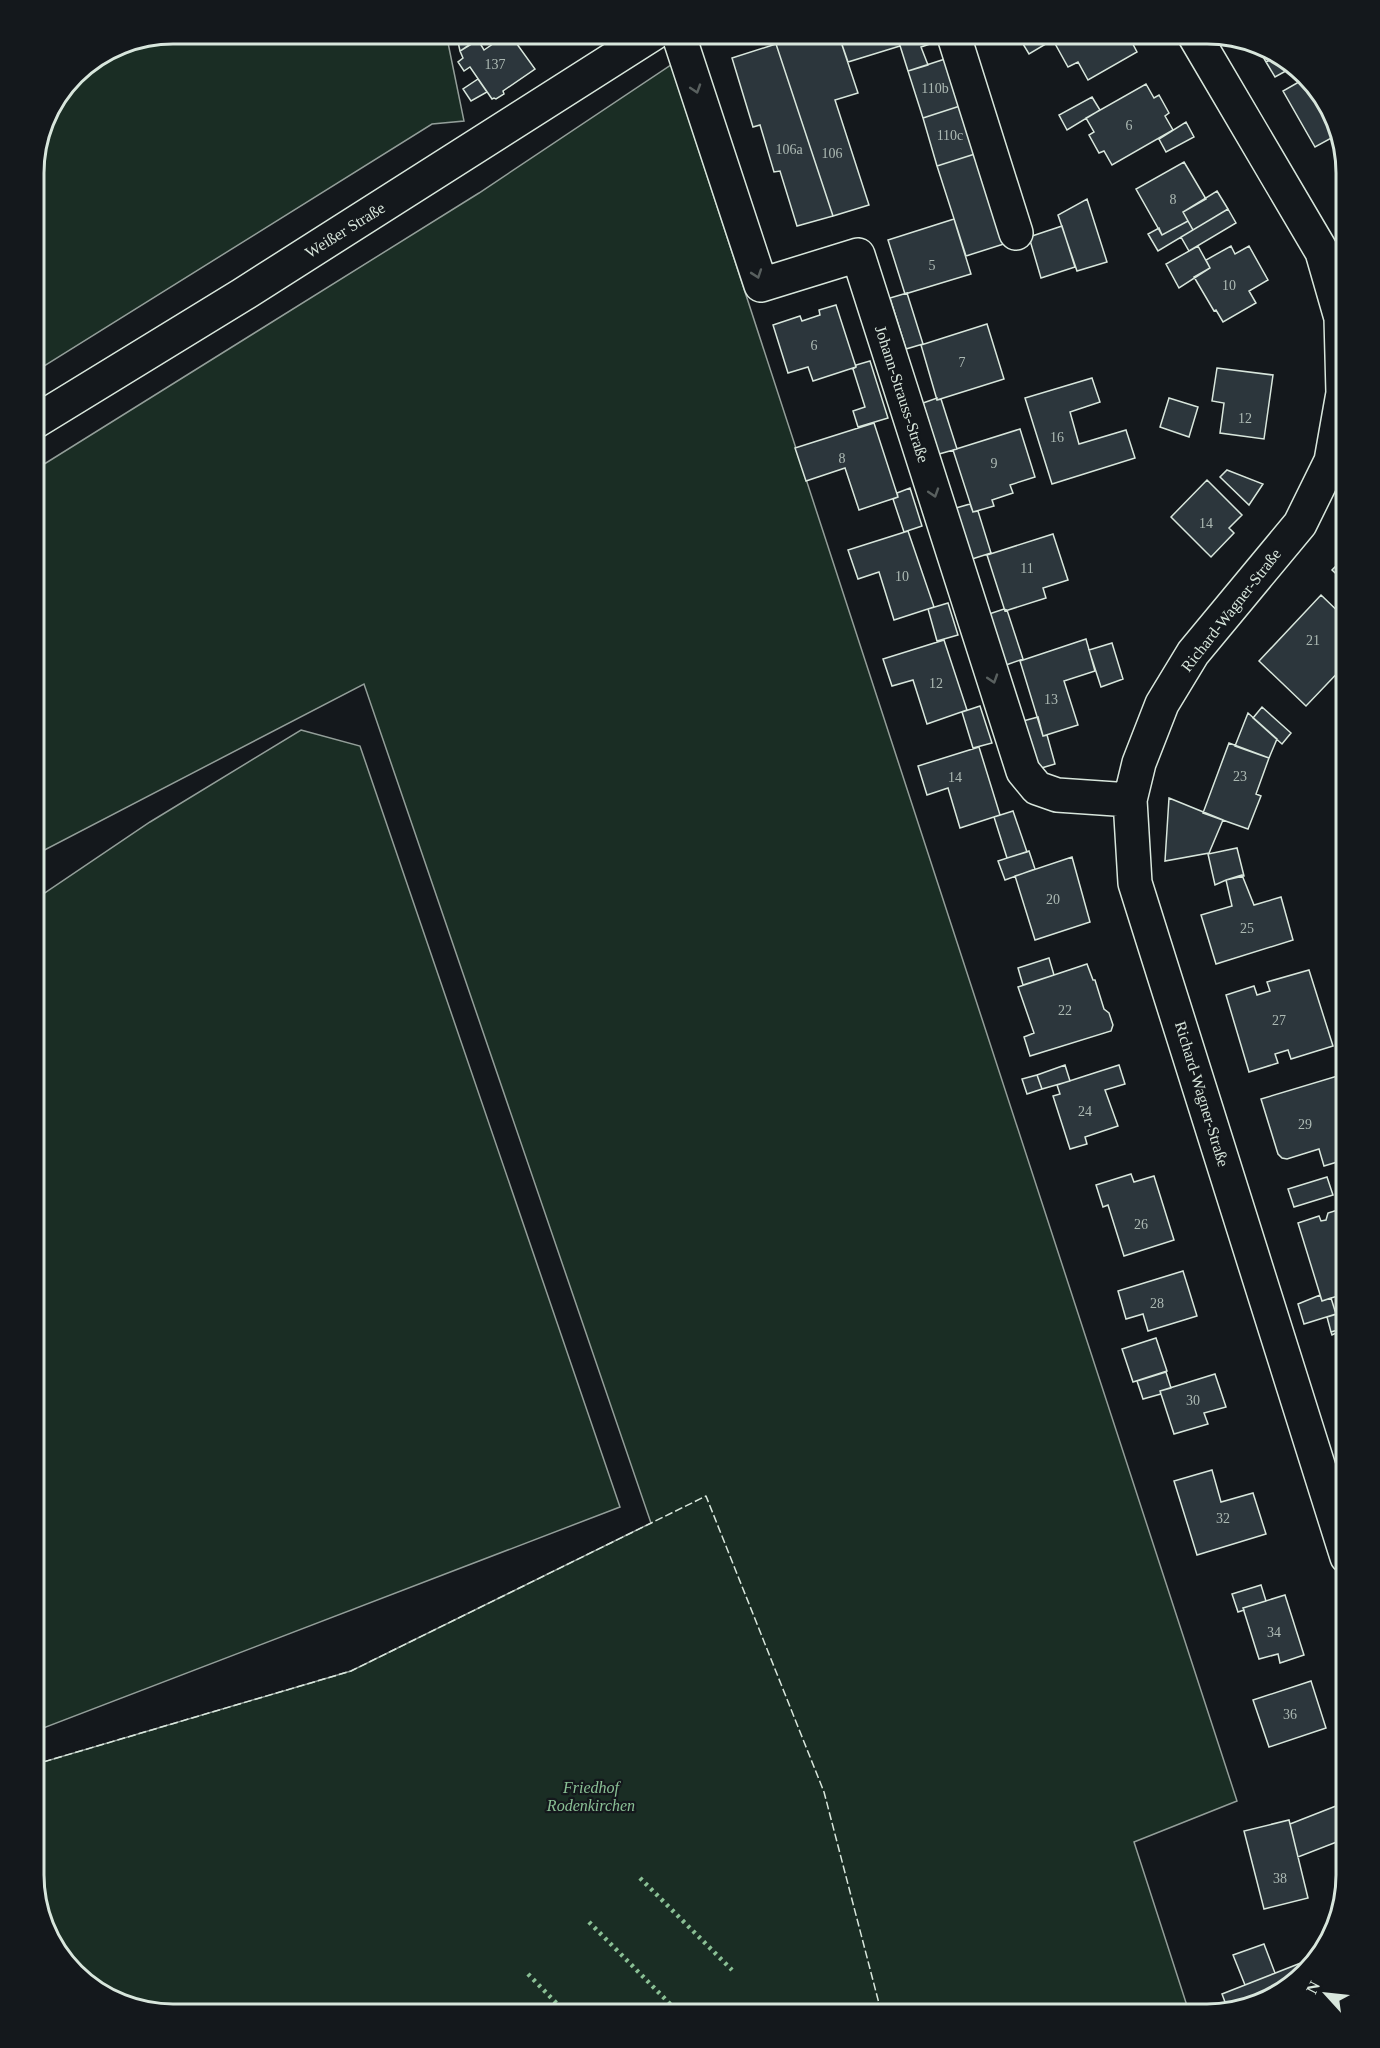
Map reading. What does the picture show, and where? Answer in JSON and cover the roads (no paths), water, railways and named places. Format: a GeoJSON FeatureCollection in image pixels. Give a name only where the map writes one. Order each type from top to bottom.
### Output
{"type":"FeatureCollection","features":[{"type":"Feature","properties":{"kind":"street","name":"Weißer Straße"},"geometry":{"type":"LineString","coordinates":[[44,416],[242,296],[637,44]]}},
{"type":"Feature","properties":{"kind":"street","name":"Johann-Strauss-Straße"},"geometry":{"type":"LineString","coordinates":[[682,44],[761,285],[858,255],[1023,771],[1036,788],[1057,795],[1130,800]]}},
{"type":"Feature","properties":{"kind":"street"},"geometry":{"type":"LineString","coordinates":[[956,44],[1016,233]]}},
{"type":"Feature","properties":{"kind":"street","name":"Richard-Wagner-Straße"},"geometry":{"type":"LineString","coordinates":[[1199,44],[1322,252],[1336,301]]}},
{"type":"Feature","properties":{"kind":"street","name":"Richard-Wagner-Straße"},"geometry":{"type":"LineString","coordinates":[[1336,433],[1331,461],[1300,524],[1193,653],[1162,704],[1139,763],[1130,800],[1135,883],[1336,1522]]}},
{"type":"Feature","properties":{"kind":"park label","name":"Friedhof Rodenkirchen"},"geometry":{"type":"Point","coordinates":[591,1796]}}]}
